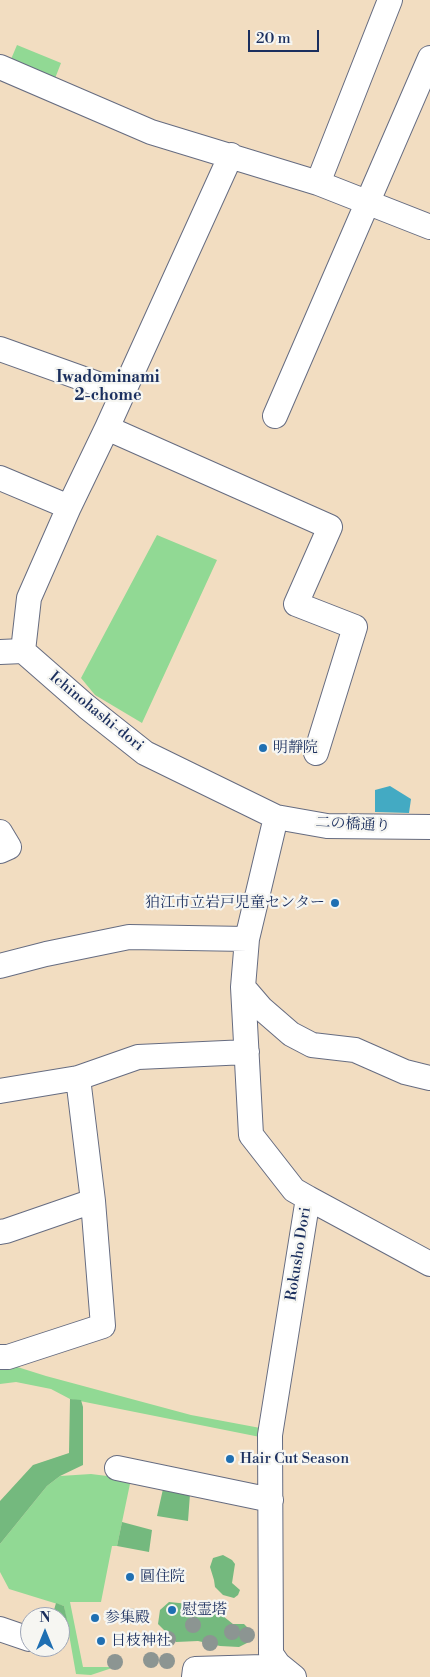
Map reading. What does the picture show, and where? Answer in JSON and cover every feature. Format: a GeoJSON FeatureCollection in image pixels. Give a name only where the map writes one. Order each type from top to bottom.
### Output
{"type":"FeatureCollection","features":[{"type":"Feature","properties":{"kind":"street"},"geometry":{"type":"LineString","coordinates":[[318,182],[390,0]]}},
{"type":"Feature","properties":{"kind":"street"},"geometry":{"type":"LineString","coordinates":[[275,416],[430,58]]}},
{"type":"Feature","properties":{"kind":"street"},"geometry":{"type":"LineString","coordinates":[[0,68],[151,132],[318,182],[430,227]]}},
{"type":"Feature","properties":{"kind":"street"},"geometry":{"type":"LineString","coordinates":[[0,652],[23,651],[29,598],[231,155]]}},
{"type":"Feature","properties":{"kind":"street"},"geometry":{"type":"LineString","coordinates":[[0,349],[123,393]]}},
{"type":"Feature","properties":{"kind":"street"},"geometry":{"type":"LineString","coordinates":[[107,428],[330,527],[296,604],[354,627],[316,753]]}},
{"type":"Feature","properties":{"kind":"street"},"geometry":{"type":"LineString","coordinates":[[0,478],[69,507]]}},
{"type":"Feature","properties":{"kind":"street","name":"Ichinohashi-dori"},"geometry":{"type":"LineString","coordinates":[[23,651],[87,707],[145,753],[276,817]]}},
{"type":"Feature","properties":{"kind":"street","name":"二の橋通り"},"geometry":{"type":"LineString","coordinates":[[276,817],[327,826],[430,827]]}},
{"type":"Feature","properties":{"kind":"street","name":"Rokusho Dori"},"geometry":{"type":"LineString","coordinates":[[276,817],[248,939],[243,988],[251,1135],[294,1190],[308,1198],[270,1435],[271,1654],[286,1670]]}},
{"type":"Feature","properties":{"kind":"street"},"geometry":{"type":"LineString","coordinates":[[0,966],[46,954],[129,937],[248,939]]}},
{"type":"Feature","properties":{"kind":"street"},"geometry":{"type":"LineString","coordinates":[[243,988],[261,1008],[291,1034],[312,1045],[355,1050],[406,1072],[430,1078]]}},
{"type":"Feature","properties":{"kind":"street"},"geometry":{"type":"LineString","coordinates":[[0,1091],[78,1078],[138,1057],[247,1052]]}},
{"type":"Feature","properties":{"kind":"street"},"geometry":{"type":"LineString","coordinates":[[0,1357],[103,1326],[93,1201],[78,1078]]}},
{"type":"Feature","properties":{"kind":"street"},"geometry":{"type":"LineString","coordinates":[[308,1198],[430,1264]]}},
{"type":"Feature","properties":{"kind":"street"},"geometry":{"type":"LineString","coordinates":[[0,1232],[93,1201]]}},
{"type":"Feature","properties":{"kind":"street"},"geometry":{"type":"LineString","coordinates":[[117,1468],[270,1500]]}},
{"type":"Feature","properties":{"kind":"street"},"geometry":{"type":"LineString","coordinates":[[0,1629],[20,1636]]}},
{"type":"Feature","properties":{"kind":"street"},"geometry":{"type":"LineString","coordinates":[[194,1677],[195,1669],[263,1667],[286,1670]]}},
{"type":"Feature","properties":{"kind":"green space"},"geometry":{"type":"Polygon","coordinates":[[[17,45],[61,63],[54,81],[9,64],[17,45]]]}},
{"type":"Feature","properties":{"kind":"green space"},"geometry":{"type":"Polygon","coordinates":[[[157,535],[217,560],[142,723],[95,695],[81,678],[157,535]]]}},
{"type":"Feature","properties":{"kind":"green space"},"geometry":{"type":"Polygon","coordinates":[[[0,1364],[11,1365],[191,1415],[271,1430],[270,1439],[70,1399],[51,1389],[16,1382],[0,1384],[0,1364]]]}},
{"type":"Feature","properties":{"kind":"green space"},"geometry":{"type":"Polygon","coordinates":[[[70,1399],[81,1400],[83,1407],[83,1465],[60,1476],[47,1486],[0,1544],[0,1501],[33,1465],[69,1453],[70,1399]]]}},
{"type":"Feature","properties":{"kind":"green space"},"geometry":{"type":"Polygon","coordinates":[[[91,1474],[131,1479],[117,1546],[112,1546],[101,1602],[70,1602],[83,1667],[115,1667],[91,1675],[76,1674],[70,1640],[70,1607],[64,1607],[9,1589],[0,1572],[0,1544],[47,1486],[60,1476],[91,1474]]]}},
{"type":"Feature","properties":{"kind":"green space"},"geometry":{"type":"Polygon","coordinates":[[[163,1489],[190,1494],[188,1521],[157,1516],[163,1489]]]}},
{"type":"Feature","properties":{"kind":"green space"},"geometry":{"type":"Polygon","coordinates":[[[122,1522],[152,1530],[149,1552],[117,1546],[122,1522]]]}},
{"type":"Feature","properties":{"kind":"green space"},"geometry":{"type":"Polygon","coordinates":[[[223,1555],[235,1564],[232,1583],[240,1590],[234,1598],[223,1595],[215,1587],[210,1567],[213,1558],[223,1555]]]}},
{"type":"Feature","properties":{"kind":"green space"},"geometry":{"type":"Polygon","coordinates":[[[169,1602],[189,1604],[218,1612],[233,1624],[244,1624],[250,1630],[247,1643],[239,1647],[220,1646],[198,1641],[176,1642],[158,1624],[160,1610],[169,1602]]]}},
{"type":"Feature","properties":{"kind":"green space"},"geometry":{"type":"Polygon","coordinates":[[[56,1603],[64,1607],[55,1607],[56,1603]]]}},
{"type":"Feature","properties":{"kind":"water"},"geometry":{"type":"Polygon","coordinates":[[[390,786],[411,799],[409,813],[375,812],[375,790],[390,786]]]}},
{"type":"Feature","properties":{"kind":"place","name":"明靜院"},"geometry":{"type":"Point","coordinates":[263,748]}},
{"type":"Feature","properties":{"kind":"place","name":"狛江市立岩戸児童センター"},"geometry":{"type":"Point","coordinates":[335,903]}},
{"type":"Feature","properties":{"kind":"place","name":"Hair Cut Season"},"geometry":{"type":"Point","coordinates":[230,1459]}},
{"type":"Feature","properties":{"kind":"place","name":"圓住院"},"geometry":{"type":"Point","coordinates":[130,1577]}},
{"type":"Feature","properties":{"kind":"place","name":"慰霊塔"},"geometry":{"type":"Point","coordinates":[172,1610]}},
{"type":"Feature","properties":{"kind":"place","name":"参集殿"},"geometry":{"type":"Point","coordinates":[95,1618]}},
{"type":"Feature","properties":{"kind":"place","name":"日枝神社"},"geometry":{"type":"Point","coordinates":[101,1641]}},
{"type":"Feature","properties":{"kind":"district","name":"Iwadominami 2-chome"},"geometry":{"type":"Point","coordinates":[108,387]}}]}
